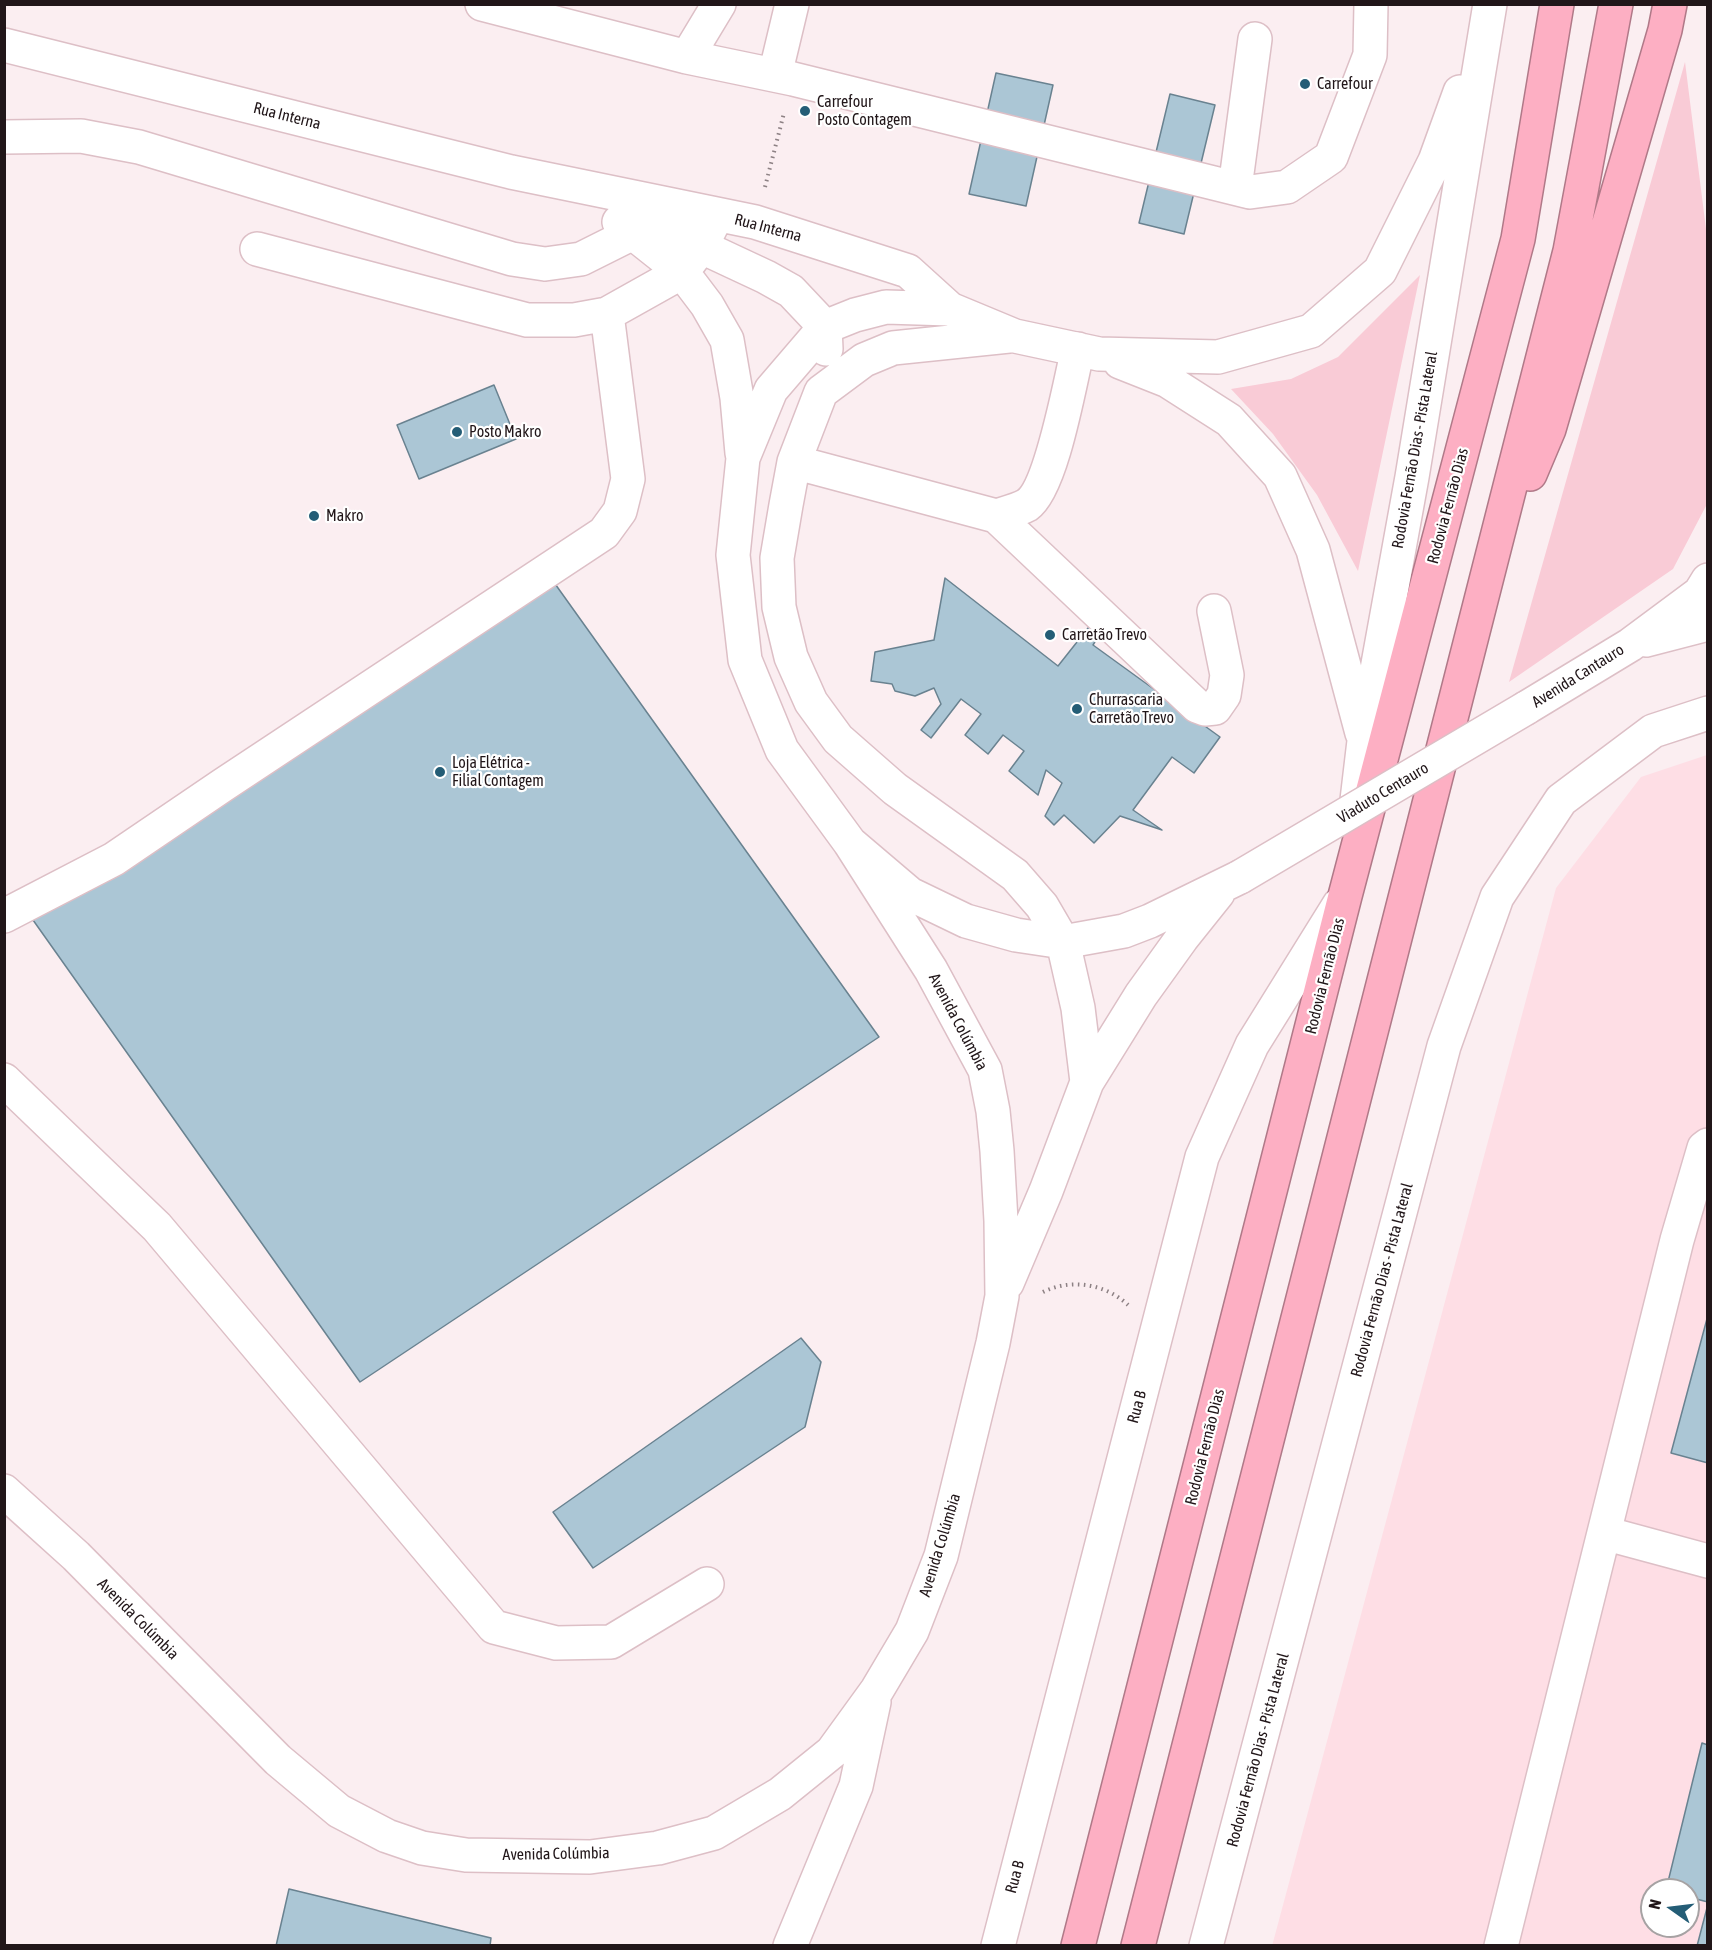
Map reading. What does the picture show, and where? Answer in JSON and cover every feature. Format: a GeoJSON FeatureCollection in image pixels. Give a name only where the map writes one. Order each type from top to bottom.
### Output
{"type":"FeatureCollection","features":[{"type":"Feature","properties":{"kind":"highway","name":"Rodovia Fernão Dias"},"geometry":{"type":"LineString","coordinates":[[1078,1946],[1345,896],[1518,239],[1557,4]]}},
{"type":"Feature","properties":{"kind":"highway"},"geometry":{"type":"LineString","coordinates":[[1138,1946],[1570,251],[1616,4]]}},
{"type":"Feature","properties":{"kind":"highway"},"geometry":{"type":"LineString","coordinates":[[1490,566],[1549,429],[1665,30],[1670,4]]}},
{"type":"Feature","properties":{"kind":"street"},"geometry":{"type":"LineString","coordinates":[[482,4],[687,57],[784,77],[1250,192],[1287,187],[1331,157],[1370,55],[1371,4]]}},
{"type":"Feature","properties":{"kind":"street"},"geometry":{"type":"LineString","coordinates":[[687,57],[719,4]]}},
{"type":"Feature","properties":{"kind":"street"},"geometry":{"type":"LineString","coordinates":[[784,77],[792,4]]}},
{"type":"Feature","properties":{"kind":"street"},"geometry":{"type":"LineString","coordinates":[[1088,351],[1218,357],[1311,331],[1380,271],[1435,161],[1489,8]]}},
{"type":"Feature","properties":{"kind":"street","name":"Rodovia Fernão Dias - Pista Lateral"},"geometry":{"type":"LineString","coordinates":[[1345,896],[1364,741],[1412,477],[1489,8]]}},
{"type":"Feature","properties":{"kind":"street"},"geometry":{"type":"LineString","coordinates":[[1235,188],[1255,39]]}},
{"type":"Feature","properties":{"kind":"street","name":"Rua Interna"},"geometry":{"type":"LineString","coordinates":[[4,45],[571,185],[647,219],[692,260],[706,305],[727,340],[737,398],[742,458]]}},
{"type":"Feature","properties":{"kind":"street"},"geometry":{"type":"LineString","coordinates":[[4,137],[81,136],[139,147],[512,259],[545,264],[580,259],[647,219]]}},
{"type":"Feature","properties":{"kind":"street"},"geometry":{"type":"LineString","coordinates":[[257,249],[527,320],[574,320],[608,314],[692,260],[717,215]]}},
{"type":"Feature","properties":{"kind":"street","name":"Rua Interna"},"geometry":{"type":"LineString","coordinates":[[647,219],[717,215],[755,222],[908,271],[951,309]]}},
{"type":"Feature","properties":{"kind":"street"},"geometry":{"type":"LineString","coordinates":[[692,260],[766,277],[790,291],[825,327],[826,359],[821,392],[794,462],[777,558],[779,607],[791,657],[811,702],[838,739],[895,789],[1015,875],[1042,906],[1064,942],[1078,1008],[1087,1082]]}},
{"type":"Feature","properties":{"kind":"street"},"geometry":{"type":"LineString","coordinates":[[850,843],[782,750],[745,660],[733,555],[742,458],[771,390],[825,327],[855,315],[886,307],[951,309],[1015,336],[1088,351],[1168,381],[1229,420],[1280,476],[1313,550],[1364,741]]}},
{"type":"Feature","properties":{"kind":"street"},"geometry":{"type":"LineString","coordinates":[[4,916],[114,859],[604,533],[620,511],[628,479],[608,314]]}},
{"type":"Feature","properties":{"kind":"street"},"geometry":{"type":"LineString","coordinates":[[821,392],[864,360],[893,348],[1015,336]]}},
{"type":"Feature","properties":{"kind":"street"},"geometry":{"type":"LineString","coordinates":[[996,516],[1027,505],[1042,486],[1088,351]]}},
{"type":"Feature","properties":{"kind":"street"},"geometry":{"type":"LineString","coordinates":[[794,462],[996,516],[1197,706],[1205,709],[1215,708],[1224,695],[1227,675],[1214,610]]}},
{"type":"Feature","properties":{"kind":"street"},"geometry":{"type":"LineString","coordinates":[[1630,645],[1700,593],[1707,580]]}},
{"type":"Feature","properties":{"kind":"street"},"geometry":{"type":"LineString","coordinates":[[1630,645],[1707,624]]}},
{"type":"Feature","properties":{"kind":"street","name":"Avenida Cantauro"},"geometry":{"type":"LineString","coordinates":[[1526,708],[1630,645]]}},
{"type":"Feature","properties":{"kind":"street","name":"Viaduto Centauro"},"geometry":{"type":"LineString","coordinates":[[850,843],[910,894],[966,921],[1016,935],[1064,942],[1124,931],[1231,882],[1526,708]]}},
{"type":"Feature","properties":{"kind":"street","name":"Rodovia Fernão Dias - Pista Lateral"},"geometry":{"type":"LineString","coordinates":[[1206,1946],[1444,1046],[1497,897],[1561,800],[1653,731],[1707,713]]}},
{"type":"Feature","properties":{"kind":"street","name":"Avenida Colúmbia"},"geometry":{"type":"LineString","coordinates":[[4,1491],[76,1556],[278,1760],[339,1811],[387,1836],[422,1848],[466,1855],[590,1857],[658,1848],[714,1833],[780,1794],[832,1752],[877,1690],[912,1631],[941,1556],[993,1343],[1002,1296],[997,1151],[985,1070],[931,970],[850,843]]}},
{"type":"Feature","properties":{"kind":"street","name":"Avenida Colúmbia"},"geometry":{"type":"LineString","coordinates":[[1002,1296],[1046,1191],[1087,1082],[1141,995],[1182,938],[1231,882]]}},
{"type":"Feature","properties":{"kind":"street","name":"Rua B"},"geometry":{"type":"LineString","coordinates":[[998,1946],[1202,1157],[1252,1045],[1345,896]]}},
{"type":"Feature","properties":{"kind":"street"},"geometry":{"type":"LineString","coordinates":[[4,1080],[157,1227],[494,1627],[556,1642],[611,1642],[707,1584]]}},
{"type":"Feature","properties":{"kind":"street"},"geometry":{"type":"LineString","coordinates":[[1501,1946],[1677,1240],[1707,1145]]}},
{"type":"Feature","properties":{"kind":"street"},"geometry":{"type":"LineString","coordinates":[[1604,1533],[1707,1561]]}},
{"type":"Feature","properties":{"kind":"street"},"geometry":{"type":"LineString","coordinates":[[790,1946],[856,1786],[877,1690]]}},
{"type":"Feature","properties":{"kind":"path"},"geometry":{"type":"LineString","coordinates":[[755,222],[784,77]]}},
{"type":"Feature","properties":{"kind":"path"},"geometry":{"type":"LineString","coordinates":[[1039,1294],[1048,1289],[1069,1284],[1091,1286],[1113,1293],[1132,1311]]}},
{"type":"Feature","properties":{"kind":"shaded area"},"geometry":{"type":"Polygon","coordinates":[[[1685,62],[1708,245],[1707,504],[1673,569],[1509,682],[1685,62]]]}},
{"type":"Feature","properties":{"kind":"shaded area"},"geometry":{"type":"Polygon","coordinates":[[[1420,275],[1358,571],[1317,495],[1273,434],[1231,389],[1291,379],[1338,357],[1420,275]]]}},
{"type":"Feature","properties":{"kind":"shaded area"},"geometry":{"type":"Polygon","coordinates":[[[1707,755],[1707,1945],[1272,1946],[1556,888],[1641,777],[1707,755]]]}},
{"type":"Feature","properties":{"kind":"building"},"geometry":{"type":"Polygon","coordinates":[[[996,73],[1053,85],[1026,206],[969,194],[996,73]]]}},
{"type":"Feature","properties":{"kind":"building"},"geometry":{"type":"Polygon","coordinates":[[[1170,94],[1215,105],[1184,234],[1139,223],[1170,94]]]}},
{"type":"Feature","properties":{"kind":"building","name":"Posto Makro"},"geometry":{"type":"Polygon","coordinates":[[[494,385],[516,439],[419,479],[397,425],[494,385]]]}},
{"type":"Feature","properties":{"kind":"building"},"geometry":{"type":"Polygon","coordinates":[[[548,574],[879,1037],[360,1382],[33,920],[548,574]]]}},
{"type":"Feature","properties":{"kind":"building","name":"Churrascaria Carretão Trevo"},"geometry":{"type":"Polygon","coordinates":[[[945,578],[1058,666],[1096,618],[1105,626],[1093,645],[1220,737],[1194,773],[1172,757],[1133,810],[1162,830],[1120,816],[1094,843],[1064,815],[1054,825],[1045,816],[1062,783],[1046,770],[1038,795],[1009,771],[1024,751],[1003,735],[988,754],[965,735],[981,714],[961,699],[931,738],[921,730],[941,704],[934,688],[915,696],[895,691],[892,684],[871,681],[875,652],[934,640],[945,578]]]}},
{"type":"Feature","properties":{"kind":"building"},"geometry":{"type":"Polygon","coordinates":[[[1708,1315],[1708,1463],[1671,1453],[1708,1315]]]}},
{"type":"Feature","properties":{"kind":"building"},"geometry":{"type":"Polygon","coordinates":[[[801,1338],[821,1362],[805,1427],[593,1568],[553,1512],[801,1338]]]}},
{"type":"Feature","properties":{"kind":"building"},"geometry":{"type":"Polygon","coordinates":[[[1702,1743],[1708,1745],[1708,1902],[1700,1900],[1700,1878],[1669,1878],[1702,1743]]]}},
{"type":"Feature","properties":{"kind":"building"},"geometry":{"type":"Polygon","coordinates":[[[289,1889],[491,1938],[490,1946],[276,1946],[289,1889]]]}},
{"type":"Feature","properties":{"kind":"building"},"geometry":{"type":"Polygon","coordinates":[[[1708,1904],[1708,1946],[1697,1946],[1708,1904]]]}},
{"type":"Feature","properties":{"kind":"place","name":"Carrefour"},"geometry":{"type":"Point","coordinates":[1305,84]}},
{"type":"Feature","properties":{"kind":"place","name":"Carrefour Posto Contagem"},"geometry":{"type":"Point","coordinates":[805,111]}},
{"type":"Feature","properties":{"kind":"place","name":"Posto Makro"},"geometry":{"type":"Point","coordinates":[457,432]}},
{"type":"Feature","properties":{"kind":"place","name":"Makro"},"geometry":{"type":"Point","coordinates":[314,516]}},
{"type":"Feature","properties":{"kind":"place","name":"Carretão Trevo"},"geometry":{"type":"Point","coordinates":[1050,635]}},
{"type":"Feature","properties":{"kind":"place","name":"Churrascaria Carretão Trevo"},"geometry":{"type":"Point","coordinates":[1077,709]}},
{"type":"Feature","properties":{"kind":"place","name":"Loja Elétrica - Filial Contagem"},"geometry":{"type":"Point","coordinates":[440,772]}}]}
